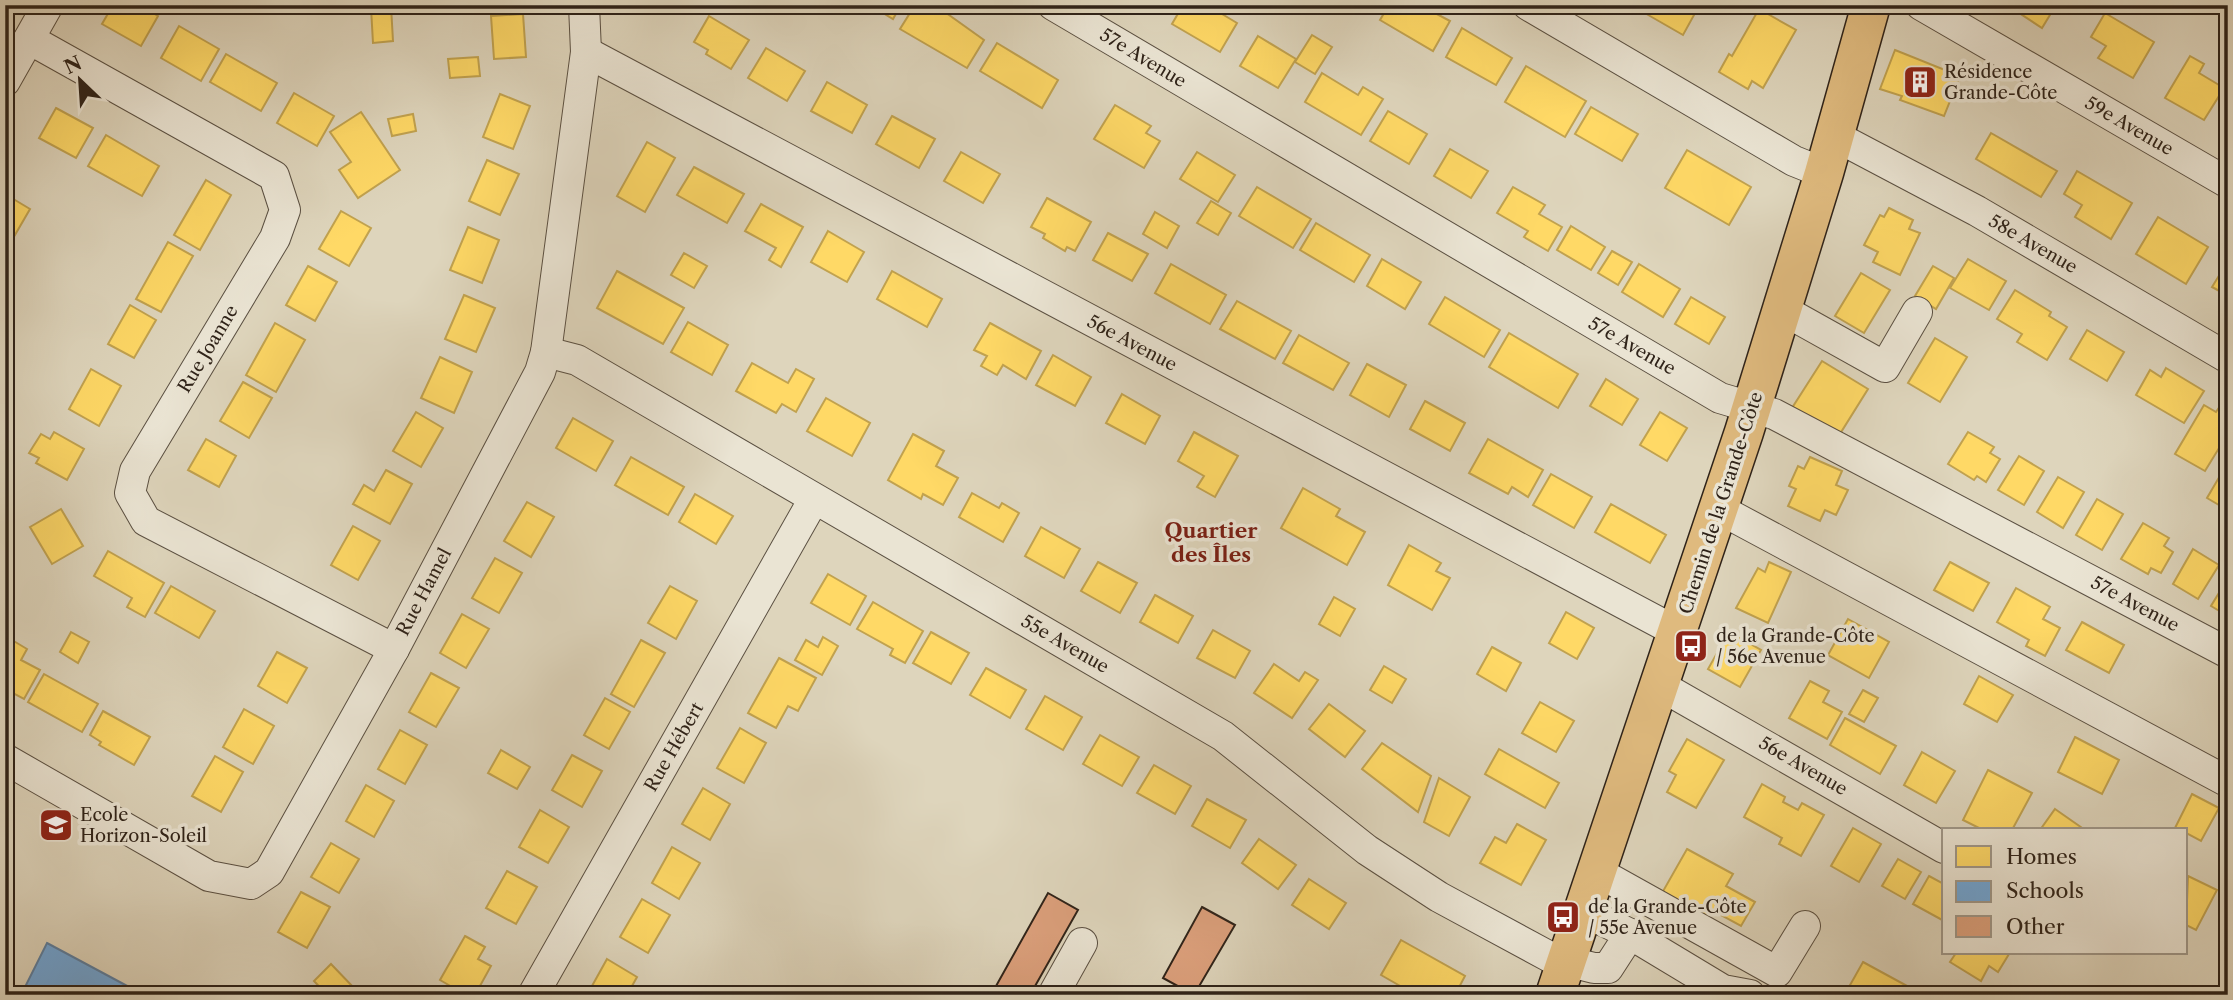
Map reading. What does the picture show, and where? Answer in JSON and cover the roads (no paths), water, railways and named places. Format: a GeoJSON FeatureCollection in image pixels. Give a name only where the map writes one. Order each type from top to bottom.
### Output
{"type":"FeatureCollection","features":[{"type":"Feature","properties":{"kind":"main road","name":"Chemin de la Grande-Côte"},"geometry":{"type":"LineString","coordinates":[[1560,978],[1679,633],[1752,407],[1835,136],[1871,5]]}},
{"type":"Feature","properties":{"kind":"street"},"geometry":{"type":"LineString","coordinates":[[5,81],[48,5]]}},
{"type":"Feature","properties":{"kind":"street","name":"Rue Hamel"},"geometry":{"type":"LineString","coordinates":[[5,759],[209,876],[251,884],[269,872],[394,649],[531,391],[546,352],[586,52],[584,5]]}},
{"type":"Feature","properties":{"kind":"street","name":"57e Avenue"},"geometry":{"type":"LineString","coordinates":[[1053,5],[1713,394],[1774,414],[2228,653]]}},
{"type":"Feature","properties":{"kind":"street"},"geometry":{"type":"LineString","coordinates":[[1528,5],[1794,161],[1824,173]]}},
{"type":"Feature","properties":{"kind":"street","name":"59e Avenue"},"geometry":{"type":"LineString","coordinates":[[1921,5],[2228,183]]}},
{"type":"Feature","properties":{"kind":"street","name":"Rue Joanne"},"geometry":{"type":"LineString","coordinates":[[29,39],[274,176],[285,210],[275,238],[135,471],[130,493],[146,521],[394,649]]}},
{"type":"Feature","properties":{"kind":"street","name":"56e Avenue"},"geometry":{"type":"LineString","coordinates":[[586,52],[1679,633]]}},
{"type":"Feature","properties":{"kind":"street","name":"58e Avenue"},"geometry":{"type":"LineString","coordinates":[[1835,136],[1977,211],[2228,358]]}},
{"type":"Feature","properties":{"kind":"street"},"geometry":{"type":"LineString","coordinates":[[1783,310],[1885,367],[1917,312]]}},
{"type":"Feature","properties":{"kind":"street","name":"55e Avenue"},"geometry":{"type":"LineString","coordinates":[[546,352],[577,360],[1215,730],[1403,875],[1535,950],[1560,978],[1594,968],[1608,968],[1630,934]]}},
{"type":"Feature","properties":{"kind":"street","name":"Rue Hébert"},"geometry":{"type":"LineString","coordinates":[[533,995],[814,499]]}},
{"type":"Feature","properties":{"kind":"street"},"geometry":{"type":"LineString","coordinates":[[1719,509],[2228,782]]}},
{"type":"Feature","properties":{"kind":"street","name":"56e Avenue"},"geometry":{"type":"LineString","coordinates":[[1661,686],[1942,847]]}},
{"type":"Feature","properties":{"kind":"street"},"geometry":{"type":"LineString","coordinates":[[1596,871],[1777,972],[1805,926]]}},
{"type":"Feature","properties":{"kind":"street"},"geometry":{"type":"LineString","coordinates":[[1583,911],[1630,934],[1693,985],[1750,995]]}},
{"type":"Feature","properties":{"kind":"street"},"geometry":{"type":"LineString","coordinates":[[1053,995],[1082,943]]}},
{"type":"Feature","properties":{"kind":"place","name":"Résidence Grande-Côte"},"geometry":{"type":"Point","coordinates":[1920,82]}},
{"type":"Feature","properties":{"kind":"place","name":"de la Grande-Côte / 56e Avenue"},"geometry":{"type":"Point","coordinates":[1691,646]}},
{"type":"Feature","properties":{"kind":"place","name":"Ecole Horizon-Soleil"},"geometry":{"type":"Point","coordinates":[56,825]}},
{"type":"Feature","properties":{"kind":"place","name":"de la Grande-Côte / 55e Avenue"},"geometry":{"type":"Point","coordinates":[1563,917]}},
{"type":"Feature","properties":{"kind":"district","name":"Quartier des Îles"},"geometry":{"type":"Point","coordinates":[1211,542]}}]}
